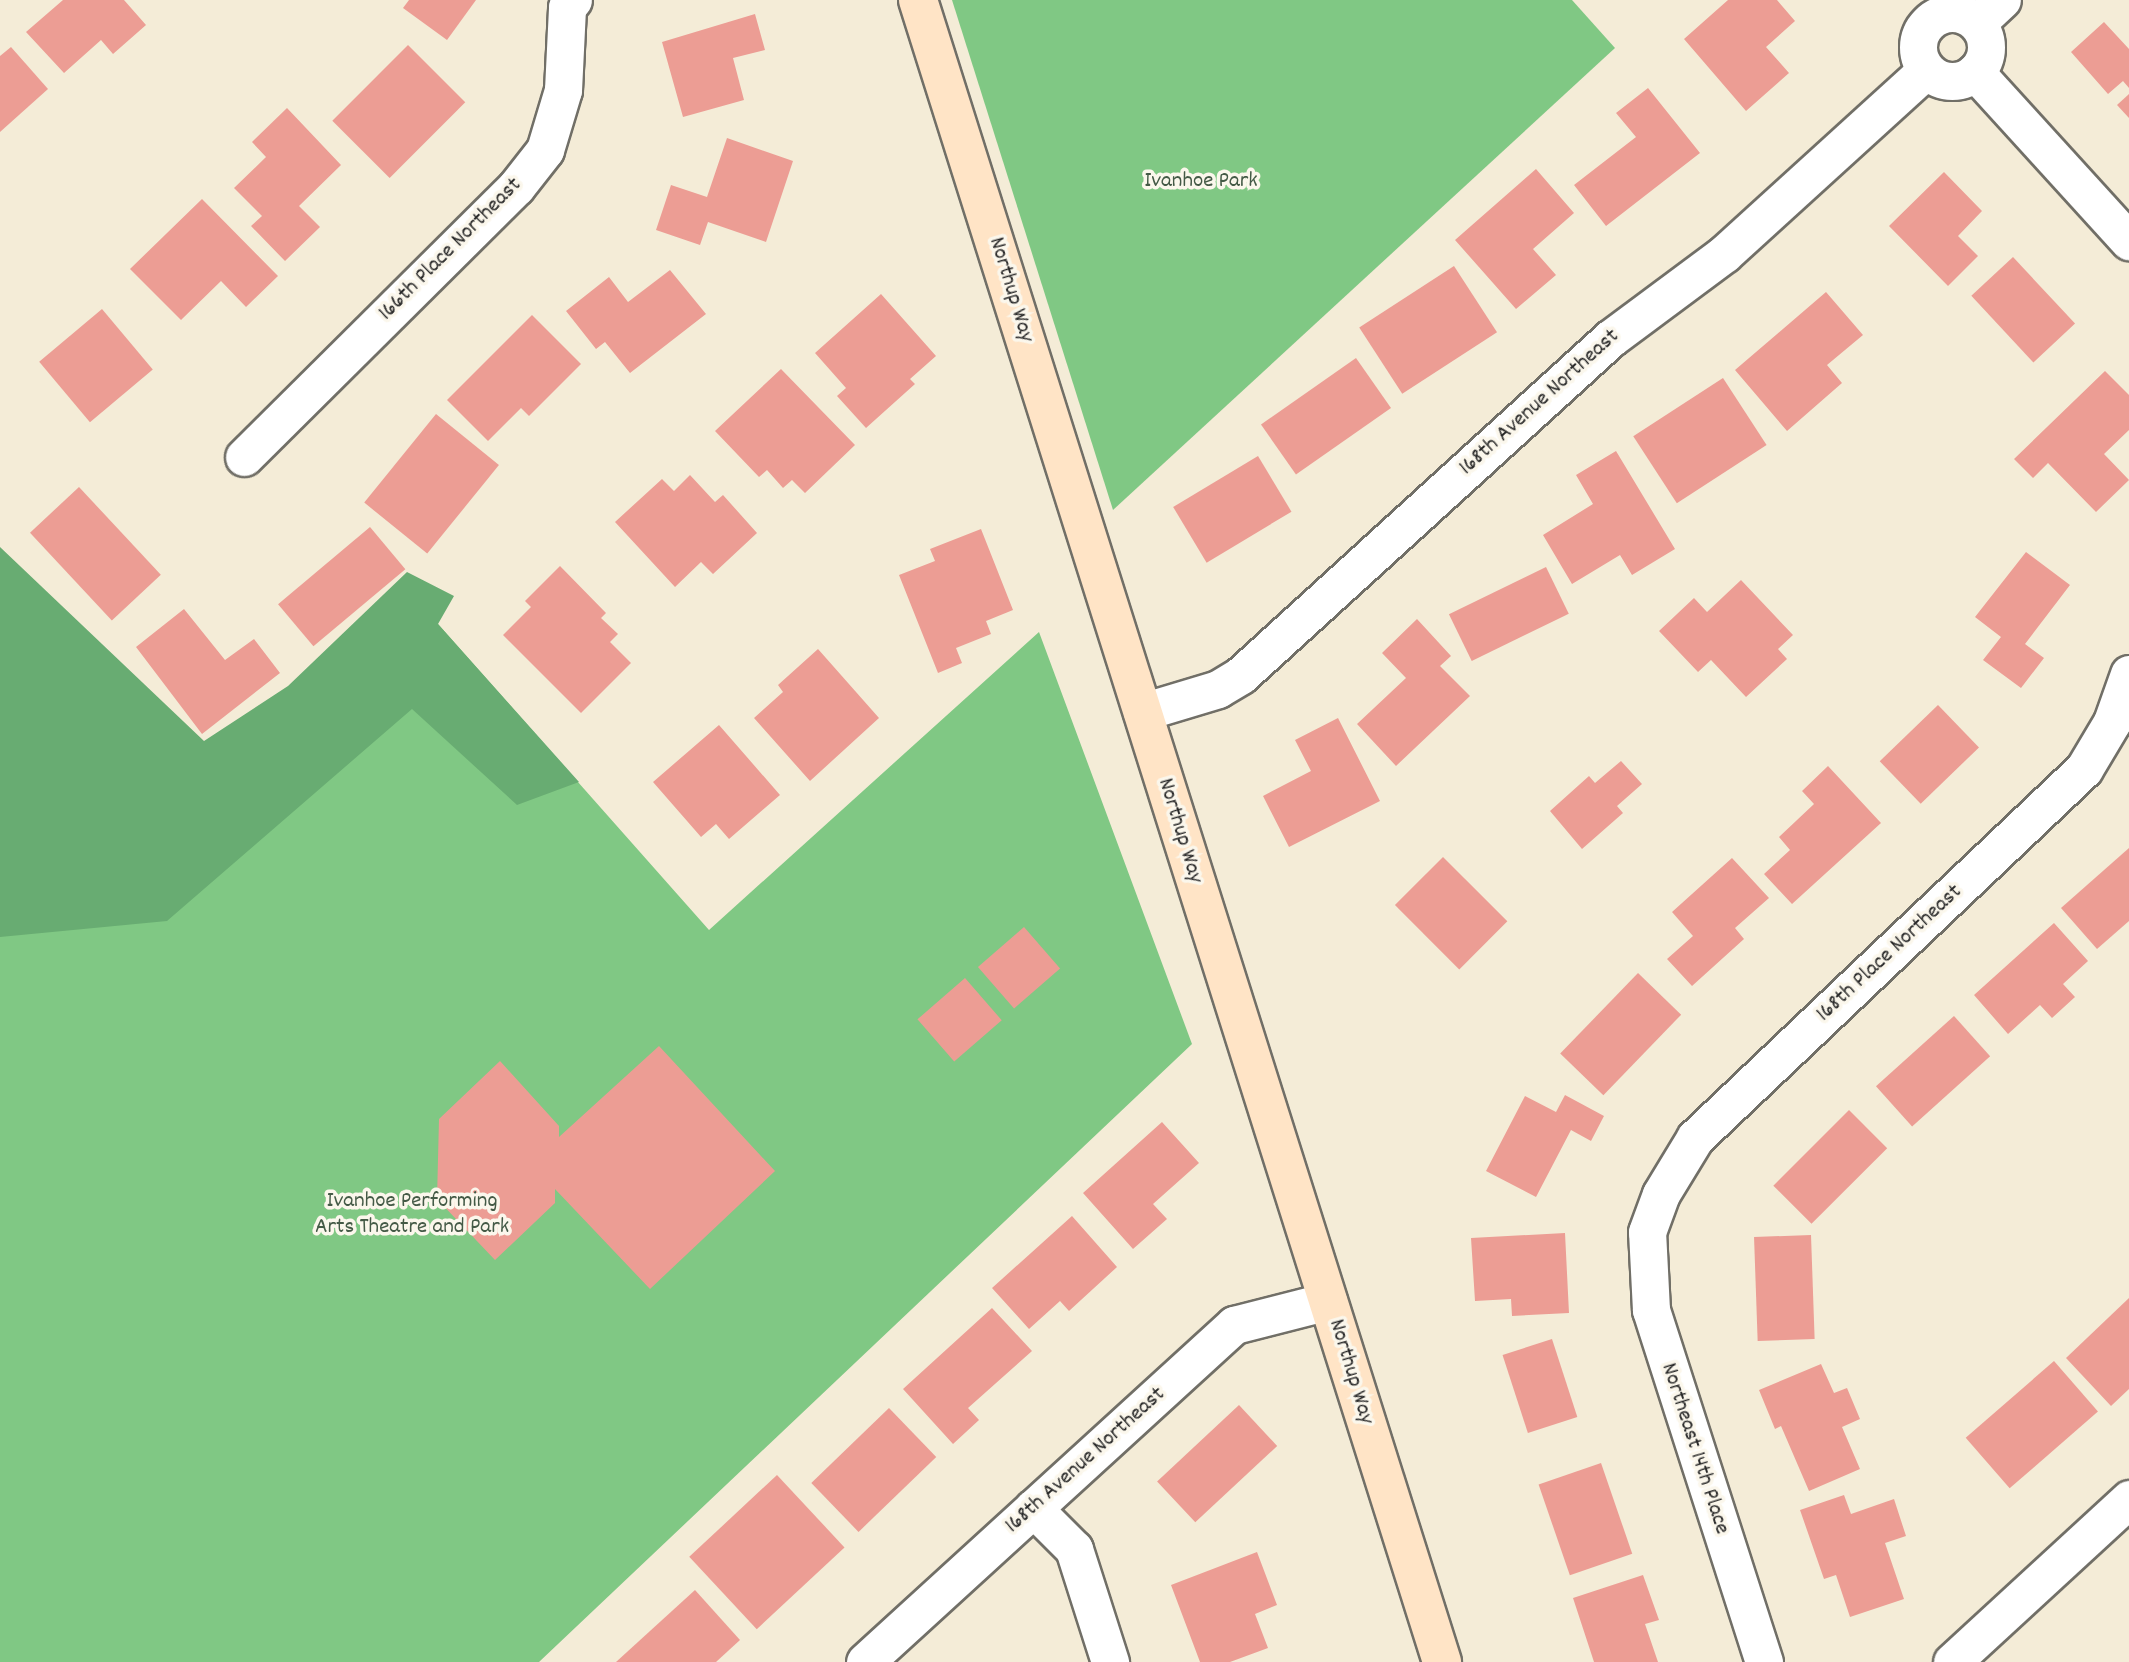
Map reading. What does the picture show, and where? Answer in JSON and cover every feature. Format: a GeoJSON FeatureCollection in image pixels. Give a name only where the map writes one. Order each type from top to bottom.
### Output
{"type":"FeatureCollection","features":[{"type":"Feature","properties":{"kind":"street","name":"166th Place Northeast"},"geometry":{"type":"LineString","coordinates":[[244,457],[516,187],[545,150],[563,90],[567,7],[573,0]]}},
{"type":"Feature","properties":{"kind":"street","name":"Northup Way"},"geometry":{"type":"LineString","coordinates":[[918,0],[1442,1662]]}},
{"type":"Feature","properties":{"kind":"street"},"geometry":{"type":"LineString","coordinates":[[1920,10],[1989,12],[1985,53],[1975,72],[1956,81],[1935,77],[1926,70],[1918,39],[1920,10]]}},
{"type":"Feature","properties":{"kind":"street","name":"168th Avenue Northeast"},"geometry":{"type":"LineString","coordinates":[[1142,712],[1218,689],[1241,675],[1611,338],[1724,254],[1926,70]]}},
{"type":"Feature","properties":{"kind":"street"},"geometry":{"type":"LineString","coordinates":[[1975,72],[2129,241]]}},
{"type":"Feature","properties":{"kind":"street","name":"168th Place Northeast"},"geometry":{"type":"LineString","coordinates":[[1647,1232],[1661,1194],[1695,1138],[2084,769],[2112,722],[2129,674]]}},
{"type":"Feature","properties":{"kind":"street","name":"Northeast 14th Place"},"geometry":{"type":"LineString","coordinates":[[1647,1232],[1651,1310],[1763,1662]]}},
{"type":"Feature","properties":{"kind":"street","name":"168th Avenue Northeast"},"geometry":{"type":"LineString","coordinates":[[866,1662],[1234,1325],[1328,1301]]}},
{"type":"Feature","properties":{"kind":"street"},"geometry":{"type":"LineString","coordinates":[[1952,1662],[2129,1499]]}},
{"type":"Feature","properties":{"kind":"street"},"geometry":{"type":"LineString","coordinates":[[1033,1508],[1074,1549],[1110,1662]]}},
{"type":"Feature","properties":{"kind":"green space","name":"Ivanhoe Park"},"geometry":{"type":"Polygon","coordinates":[[[952,0],[1572,0],[1615,48],[1113,510],[952,0]]]}},
{"type":"Feature","properties":{"kind":"green space"},"geometry":{"type":"Polygon","coordinates":[[[0,547],[204,741],[288,686],[407,572],[454,596],[438,624],[579,782],[517,805],[412,709],[167,921],[0,937],[0,547]]]}},
{"type":"Feature","properties":{"kind":"green space","name":"Ivanhoe Performing Arts Theatre and Park"},"geometry":{"type":"Polygon","coordinates":[[[0,549],[234,812],[438,624],[709,930],[1039,632],[1192,1044],[539,1662],[0,1662],[0,549]]]}},
{"type":"Feature","properties":{"kind":"building"},"geometry":{"type":"Polygon","coordinates":[[[63,0],[124,0],[146,25],[113,54],[101,40],[64,73],[26,32],[63,0]]]}},
{"type":"Feature","properties":{"kind":"building"},"geometry":{"type":"Polygon","coordinates":[[[409,0],[476,0],[447,40],[403,8],[409,0]]]}},
{"type":"Feature","properties":{"kind":"building"},"geometry":{"type":"Polygon","coordinates":[[[1728,0],[1777,0],[1795,21],[1766,47],[1789,73],[1746,111],[1684,39],[1728,0]]]}},
{"type":"Feature","properties":{"kind":"building"},"geometry":{"type":"Polygon","coordinates":[[[755,14],[765,50],[733,58],[744,100],[683,117],[662,42],[755,14]]]}},
{"type":"Feature","properties":{"kind":"building"},"geometry":{"type":"Polygon","coordinates":[[[2104,22],[2129,49],[2129,88],[2123,81],[2108,94],[2071,52],[2104,22]]]}},
{"type":"Feature","properties":{"kind":"building"},"geometry":{"type":"Polygon","coordinates":[[[408,45],[465,102],[390,178],[332,121],[408,45]]]}},
{"type":"Feature","properties":{"kind":"building"},"geometry":{"type":"Polygon","coordinates":[[[11,47],[48,89],[0,132],[0,56],[11,47]]]}},
{"type":"Feature","properties":{"kind":"building"},"geometry":{"type":"Polygon","coordinates":[[[1648,88],[1700,153],[1606,226],[1574,185],[1636,137],[1616,113],[1648,88]]]}},
{"type":"Feature","properties":{"kind":"building"},"geometry":{"type":"Polygon","coordinates":[[[2129,94],[2129,118],[2117,105],[2129,94]]]}},
{"type":"Feature","properties":{"kind":"building"},"geometry":{"type":"Polygon","coordinates":[[[287,108],[341,165],[299,206],[320,227],[285,261],[251,226],[262,216],[234,188],[266,157],[252,142],[287,108]]]}},
{"type":"Feature","properties":{"kind":"building"},"geometry":{"type":"Polygon","coordinates":[[[727,138],[793,161],[766,242],[708,222],[700,245],[656,230],[671,185],[707,197],[727,138]]]}},
{"type":"Feature","properties":{"kind":"building"},"geometry":{"type":"Polygon","coordinates":[[[1536,169],[1574,213],[1533,249],[1556,275],[1516,309],[1455,240],[1536,169]]]}},
{"type":"Feature","properties":{"kind":"building"},"geometry":{"type":"Polygon","coordinates":[[[1944,172],[1982,211],[1958,236],[1978,256],[1948,286],[1889,226],[1944,172]]]}},
{"type":"Feature","properties":{"kind":"building"},"geometry":{"type":"Polygon","coordinates":[[[202,199],[278,276],[246,307],[221,281],[181,320],[130,269],[202,199]]]}},
{"type":"Feature","properties":{"kind":"building"},"geometry":{"type":"Polygon","coordinates":[[[2013,257],[2075,324],[2033,362],[1971,296],[2013,257]]]}},
{"type":"Feature","properties":{"kind":"building"},"geometry":{"type":"Polygon","coordinates":[[[1454,266],[1497,332],[1402,394],[1359,328],[1454,266]]]}},
{"type":"Feature","properties":{"kind":"building"},"geometry":{"type":"Polygon","coordinates":[[[670,270],[706,314],[630,373],[605,342],[596,349],[566,311],[609,277],[628,302],[670,270]]]}},
{"type":"Feature","properties":{"kind":"building"},"geometry":{"type":"Polygon","coordinates":[[[1826,292],[1863,335],[1827,365],[1842,383],[1787,431],[1735,370],[1826,292]]]}},
{"type":"Feature","properties":{"kind":"building"},"geometry":{"type":"Polygon","coordinates":[[[881,294],[936,356],[910,379],[915,384],[866,428],[837,396],[846,388],[815,353],[881,294]]]}},
{"type":"Feature","properties":{"kind":"building"},"geometry":{"type":"Polygon","coordinates":[[[102,309],[153,370],[90,422],[39,362],[102,309]]]}},
{"type":"Feature","properties":{"kind":"building"},"geometry":{"type":"Polygon","coordinates":[[[532,315],[581,364],[529,416],[521,408],[488,441],[447,400],[532,315]]]}},
{"type":"Feature","properties":{"kind":"building"},"geometry":{"type":"Polygon","coordinates":[[[1356,358],[1391,408],[1296,475],[1261,425],[1356,358]]]}},
{"type":"Feature","properties":{"kind":"building"},"geometry":{"type":"Polygon","coordinates":[[[781,369],[855,445],[805,493],[792,480],[783,488],[767,470],[759,477],[715,431],[781,369]]]}},
{"type":"Feature","properties":{"kind":"building"},"geometry":{"type":"Polygon","coordinates":[[[2105,371],[2129,395],[2129,430],[2104,454],[2129,480],[2096,512],[2048,463],[2033,478],[2014,459],[2105,371]]]}},
{"type":"Feature","properties":{"kind":"building"},"geometry":{"type":"Polygon","coordinates":[[[1723,378],[1767,445],[1677,503],[1633,436],[1723,378]]]}},
{"type":"Feature","properties":{"kind":"building"},"geometry":{"type":"Polygon","coordinates":[[[436,414],[499,465],[427,554],[364,503],[436,414]]]}},
{"type":"Feature","properties":{"kind":"building"},"geometry":{"type":"Polygon","coordinates":[[[1616,451],[1675,549],[1632,575],[1620,555],[1572,584],[1543,535],[1593,504],[1576,475],[1616,451]]]}},
{"type":"Feature","properties":{"kind":"building"},"geometry":{"type":"Polygon","coordinates":[[[1258,456],[1291,512],[1207,563],[1173,507],[1258,456]]]}},
{"type":"Feature","properties":{"kind":"building"},"geometry":{"type":"Polygon","coordinates":[[[690,475],[715,502],[723,495],[757,533],[713,574],[701,562],[675,587],[615,522],[662,479],[674,491],[690,475]]]}},
{"type":"Feature","properties":{"kind":"building"},"geometry":{"type":"Polygon","coordinates":[[[79,487],[161,575],[112,620],[30,533],[79,487]]]}},
{"type":"Feature","properties":{"kind":"building"},"geometry":{"type":"Polygon","coordinates":[[[370,527],[405,569],[313,646],[278,604],[370,527]]]}},
{"type":"Feature","properties":{"kind":"building"},"geometry":{"type":"Polygon","coordinates":[[[981,529],[1013,610],[986,621],[991,634],[956,648],[962,663],[938,673],[899,575],[935,561],[930,549],[981,529]]]}},
{"type":"Feature","properties":{"kind":"building"},"geometry":{"type":"Polygon","coordinates":[[[2026,552],[2070,585],[2025,644],[2044,658],[2021,688],[1983,660],[2001,637],[1975,617],[2026,552]]]}},
{"type":"Feature","properties":{"kind":"building"},"geometry":{"type":"Polygon","coordinates":[[[560,566],[606,613],[601,618],[618,634],[610,642],[631,663],[581,713],[503,635],[531,607],[525,601],[560,566]]]}},
{"type":"Feature","properties":{"kind":"building"},"geometry":{"type":"Polygon","coordinates":[[[1546,567],[1569,614],[1472,661],[1449,614],[1546,567]]]}},
{"type":"Feature","properties":{"kind":"building"},"geometry":{"type":"Polygon","coordinates":[[[1741,580],[1793,635],[1778,649],[1787,659],[1746,697],[1711,660],[1698,672],[1659,631],[1694,598],[1707,612],[1741,580]]]}},
{"type":"Feature","properties":{"kind":"building"},"geometry":{"type":"Polygon","coordinates":[[[184,609],[225,660],[254,639],[280,673],[202,734],[136,647],[184,609]]]}},
{"type":"Feature","properties":{"kind":"building"},"geometry":{"type":"Polygon","coordinates":[[[1417,619],[1451,656],[1440,666],[1470,696],[1396,766],[1357,724],[1406,678],[1382,653],[1417,619]]]}},
{"type":"Feature","properties":{"kind":"building"},"geometry":{"type":"Polygon","coordinates":[[[818,649],[879,718],[810,781],[754,718],[783,692],[778,685],[818,649]]]}},
{"type":"Feature","properties":{"kind":"building"},"geometry":{"type":"Polygon","coordinates":[[[1938,705],[1979,747],[1921,804],[1880,761],[1938,705]]]}},
{"type":"Feature","properties":{"kind":"building"},"geometry":{"type":"Polygon","coordinates":[[[1338,718],[1380,801],[1289,847],[1263,796],[1311,771],[1295,740],[1338,718]]]}},
{"type":"Feature","properties":{"kind":"building"},"geometry":{"type":"Polygon","coordinates":[[[719,725],[780,795],[729,839],[716,824],[701,837],[653,782],[719,725]]]}},
{"type":"Feature","properties":{"kind":"building"},"geometry":{"type":"Polygon","coordinates":[[[1621,761],[1642,784],[1617,806],[1623,813],[1582,849],[1550,811],[1589,776],[1595,783],[1621,761]]]}},
{"type":"Feature","properties":{"kind":"building"},"geometry":{"type":"Polygon","coordinates":[[[1828,766],[1881,823],[1792,904],[1764,874],[1790,850],[1779,837],[1814,804],[1802,791],[1828,766]]]}},
{"type":"Feature","properties":{"kind":"building"},"geometry":{"type":"Polygon","coordinates":[[[2129,848],[2129,921],[2097,949],[2061,908],[2129,848]]]}},
{"type":"Feature","properties":{"kind":"building"},"geometry":{"type":"Polygon","coordinates":[[[1443,857],[1507,921],[1459,969],[1395,905],[1443,857]]]}},
{"type":"Feature","properties":{"kind":"building"},"geometry":{"type":"Polygon","coordinates":[[[1732,858],[1769,898],[1735,928],[1744,939],[1692,986],[1667,959],[1693,936],[1672,912],[1732,858]]]}},
{"type":"Feature","properties":{"kind":"building"},"geometry":{"type":"Polygon","coordinates":[[[2054,923],[2088,961],[2063,984],[2075,997],[2052,1018],[2040,1005],[2008,1034],[1974,995],[2054,923]]]}},
{"type":"Feature","properties":{"kind":"building"},"geometry":{"type":"Polygon","coordinates":[[[1024,927],[1060,969],[1014,1009],[978,967],[1024,927]]]}},
{"type":"Feature","properties":{"kind":"building"},"geometry":{"type":"Polygon","coordinates":[[[1638,973],[1681,1015],[1603,1095],[1560,1054],[1638,973]]]}},
{"type":"Feature","properties":{"kind":"building"},"geometry":{"type":"Polygon","coordinates":[[[965,978],[1002,1020],[954,1062],[917,1019],[965,978]]]}},
{"type":"Feature","properties":{"kind":"building"},"geometry":{"type":"Polygon","coordinates":[[[1954,1016],[1990,1056],[1912,1126],[1876,1086],[1954,1016]]]}},
{"type":"Feature","properties":{"kind":"building"},"geometry":{"type":"Polygon","coordinates":[[[659,1046],[775,1171],[650,1289],[555,1189],[555,1203],[495,1260],[437,1199],[439,1119],[500,1061],[559,1126],[559,1137],[659,1046]]]}},
{"type":"Feature","properties":{"kind":"building"},"geometry":{"type":"Polygon","coordinates":[[[1565,1095],[1604,1116],[1591,1141],[1571,1130],[1536,1197],[1486,1171],[1525,1096],[1556,1112],[1565,1095]]]}},
{"type":"Feature","properties":{"kind":"building"},"geometry":{"type":"Polygon","coordinates":[[[1849,1110],[1887,1148],[1812,1224],[1773,1186],[1849,1110]]]}},
{"type":"Feature","properties":{"kind":"building"},"geometry":{"type":"Polygon","coordinates":[[[1162,1122],[1199,1163],[1153,1204],[1167,1219],[1133,1249],[1083,1193],[1162,1122]]]}},
{"type":"Feature","properties":{"kind":"building"},"geometry":{"type":"Polygon","coordinates":[[[1072,1216],[1117,1267],[1069,1311],[1060,1301],[1029,1329],[992,1288],[1072,1216]]]}},
{"type":"Feature","properties":{"kind":"building"},"geometry":{"type":"Polygon","coordinates":[[[1565,1233],[1569,1313],[1512,1316],[1511,1299],[1475,1301],[1471,1238],[1565,1233]]]}},
{"type":"Feature","properties":{"kind":"building"},"geometry":{"type":"Polygon","coordinates":[[[1811,1235],[1815,1339],[1758,1341],[1754,1237],[1811,1235]]]}},
{"type":"Feature","properties":{"kind":"building"},"geometry":{"type":"Polygon","coordinates":[[[2129,1298],[2129,1389],[2111,1406],[2066,1358],[2129,1298]]]}},
{"type":"Feature","properties":{"kind":"building"},"geometry":{"type":"Polygon","coordinates":[[[992,1308],[1032,1351],[968,1408],[979,1420],[953,1444],[903,1389],[992,1308]]]}},
{"type":"Feature","properties":{"kind":"building"},"geometry":{"type":"Polygon","coordinates":[[[1552,1339],[1577,1417],[1528,1433],[1503,1355],[1552,1339]]]}},
{"type":"Feature","properties":{"kind":"building"},"geometry":{"type":"Polygon","coordinates":[[[2054,1361],[2098,1412],[2010,1488],[1966,1438],[2054,1361]]]}},
{"type":"Feature","properties":{"kind":"building"},"geometry":{"type":"Polygon","coordinates":[[[1821,1364],[1834,1393],[1847,1388],[1860,1419],[1842,1427],[1860,1469],[1809,1491],[1781,1426],[1775,1429],[1759,1390],[1821,1364]]]}},
{"type":"Feature","properties":{"kind":"building"},"geometry":{"type":"Polygon","coordinates":[[[1239,1405],[1277,1446],[1195,1522],[1157,1481],[1239,1405]]]}},
{"type":"Feature","properties":{"kind":"building"},"geometry":{"type":"Polygon","coordinates":[[[889,1408],[936,1457],[859,1532],[811,1483],[889,1408]]]}},
{"type":"Feature","properties":{"kind":"building"},"geometry":{"type":"Polygon","coordinates":[[[1601,1463],[1632,1554],[1570,1575],[1539,1484],[1601,1463]]]}},
{"type":"Feature","properties":{"kind":"building"},"geometry":{"type":"Polygon","coordinates":[[[777,1475],[845,1547],[757,1629],[689,1557],[777,1475]]]}},
{"type":"Feature","properties":{"kind":"building"},"geometry":{"type":"Polygon","coordinates":[[[1844,1495],[1851,1514],[1894,1499],[1906,1536],[1885,1543],[1904,1599],[1850,1617],[1836,1575],[1824,1579],[1800,1510],[1844,1495]]]}},
{"type":"Feature","properties":{"kind":"building"},"geometry":{"type":"Polygon","coordinates":[[[1257,1552],[1277,1605],[1255,1614],[1268,1648],[1230,1662],[1200,1662],[1171,1585],[1257,1552]]]}},
{"type":"Feature","properties":{"kind":"building"},"geometry":{"type":"Polygon","coordinates":[[[1643,1575],[1659,1620],[1645,1624],[1658,1662],[1594,1662],[1573,1598],[1643,1575]]]}},
{"type":"Feature","properties":{"kind":"building"},"geometry":{"type":"Polygon","coordinates":[[[695,1590],[740,1640],[716,1662],[616,1662],[695,1590]]]}}]}
